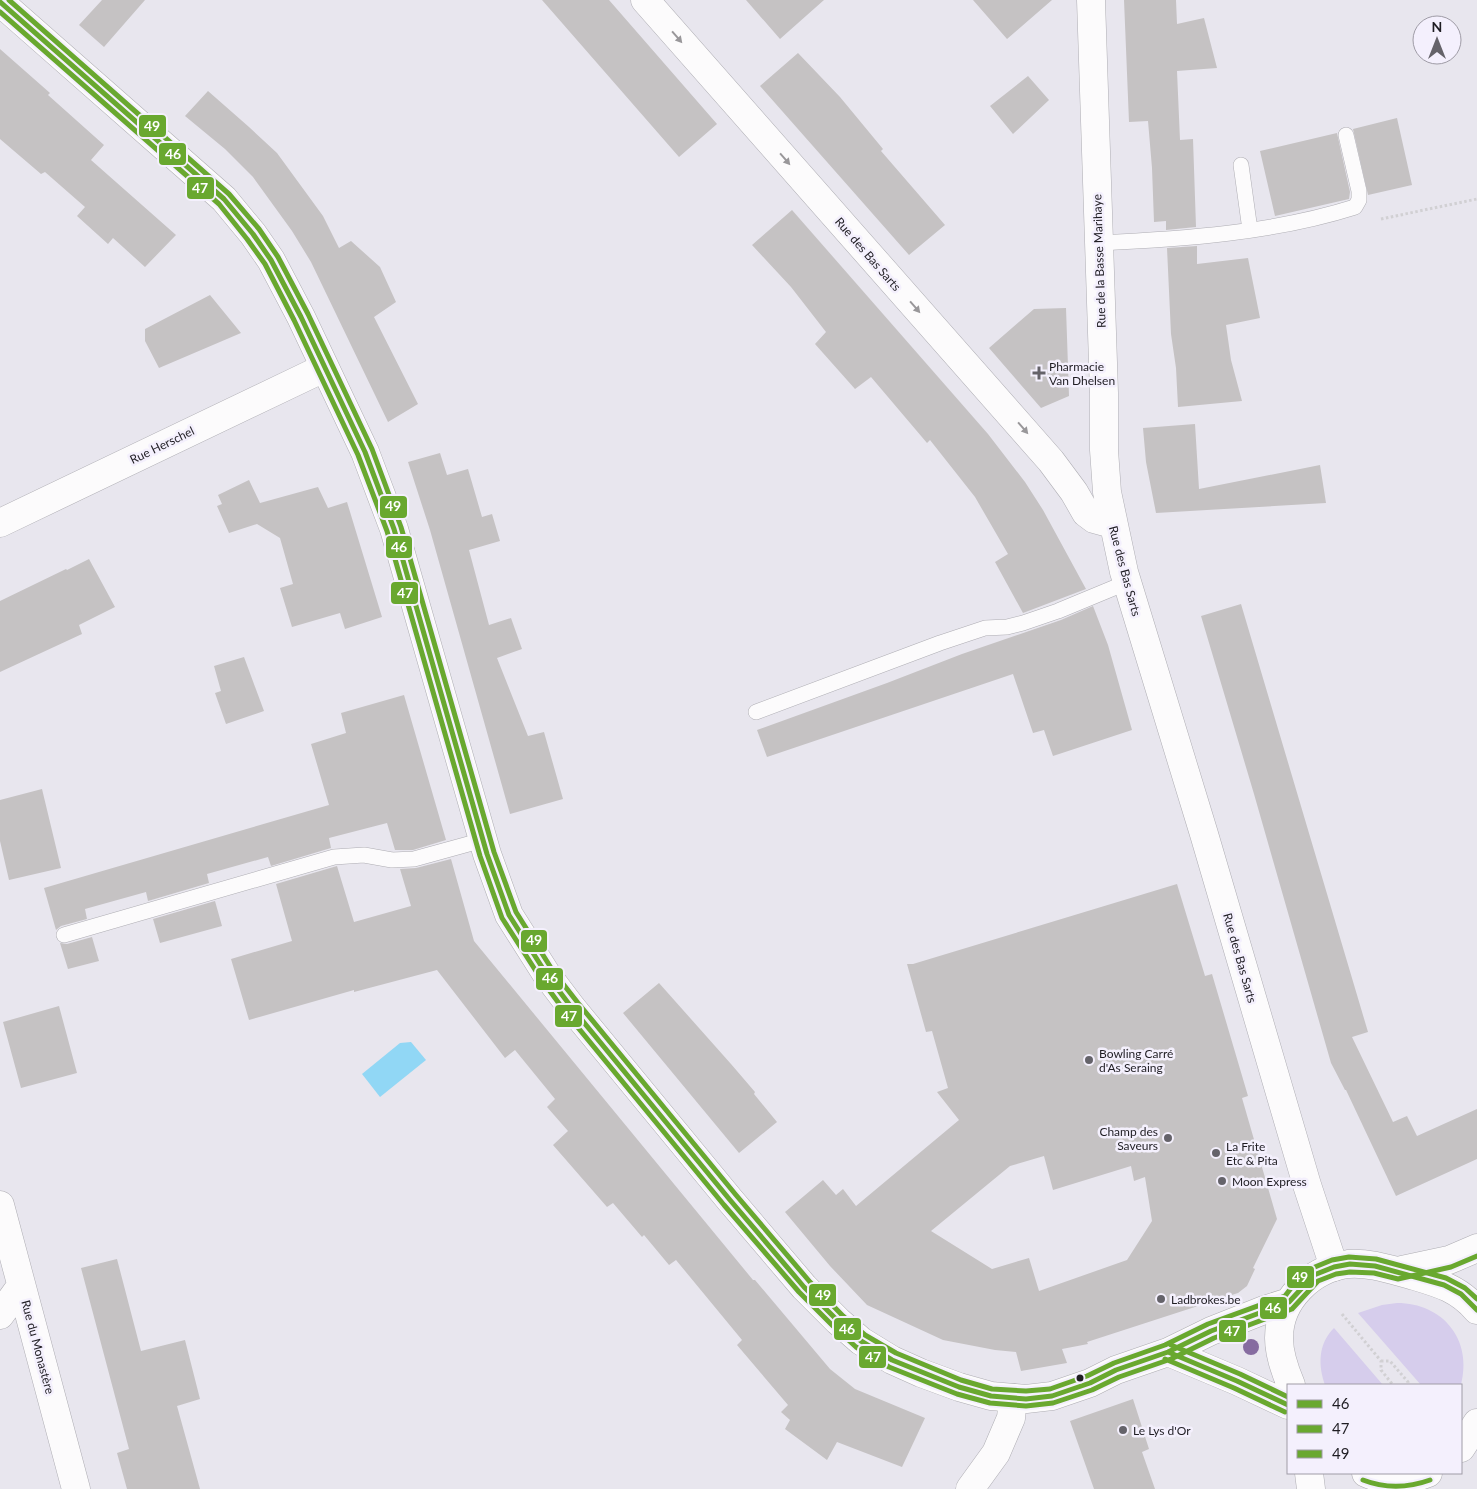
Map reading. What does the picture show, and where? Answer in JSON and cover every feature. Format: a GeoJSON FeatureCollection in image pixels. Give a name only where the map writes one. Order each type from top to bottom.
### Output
{"type":"FeatureCollection","features":[{"type":"Feature","properties":{"kind":"street","name":"Rue des Bas Sarts"},"geometry":{"type":"LineString","coordinates":[[645,0],[1046,455],[1065,478],[1086,513],[1094,519],[1105,522],[1113,520],[1119,554],[1307,1185],[1334,1267]]}},
{"type":"Feature","properties":{"kind":"street","name":"Rue de la Basse Marihaye"},"geometry":{"type":"LineString","coordinates":[[1091,0],[1104,450],[1107,492],[1113,520]]}},
{"type":"Feature","properties":{"kind":"street"},"geometry":{"type":"LineString","coordinates":[[0,2],[224,198],[271,260],[365,452],[394,529],[483,840],[498,888],[509,915],[547,974],[572,1008],[804,1287],[861,1341],[892,1360],[959,1387],[991,1396],[1026,1399],[1052,1396],[1090,1383],[1116,1370],[1168,1352],[1210,1331],[1289,1302]]}},
{"type":"Feature","properties":{"kind":"street","name":"Rue Herschel"},"geometry":{"type":"LineString","coordinates":[[0,523],[324,368]]}},
{"type":"Feature","properties":{"kind":"street","name":"Rue du Monastère"},"geometry":{"type":"LineString","coordinates":[[0,1205],[76,1489]]}},
{"type":"Feature","properties":{"kind":"street"},"geometry":{"type":"LineString","coordinates":[[1397,1272],[1449,1260],[1477,1248]]}},
{"type":"Feature","properties":{"kind":"street"},"geometry":{"type":"LineString","coordinates":[[1291,1384],[1278,1340],[1280,1323],[1289,1302],[1304,1284],[1314,1275],[1334,1267],[1350,1264],[1375,1266],[1444,1285],[1461,1294],[1477,1310]]}},
{"type":"Feature","properties":{"kind":"street"},"geometry":{"type":"LineString","coordinates":[[0,1315],[21,1286]]}},
{"type":"Feature","properties":{"kind":"street"},"geometry":{"type":"LineString","coordinates":[[1168,1352],[1287,1405]]}},
{"type":"Feature","properties":{"kind":"street"},"geometry":{"type":"LineString","coordinates":[[970,1489],[996,1453],[1011,1418],[1013,1398]]}},
{"type":"Feature","properties":{"kind":"street"},"geometry":{"type":"LineString","coordinates":[[1309,1474],[1311,1489]]}},
{"type":"Feature","properties":{"kind":"street"},"geometry":{"type":"LineString","coordinates":[[1370,1474],[1399,1480],[1417,1480]]}},
{"type":"Feature","properties":{"kind":"lane"},"geometry":{"type":"LineString","coordinates":[[1098,243],[1168,239],[1250,230],[1355,207],[1359,200],[1359,191],[1346,135]]}},
{"type":"Feature","properties":{"kind":"lane"},"geometry":{"type":"LineString","coordinates":[[1241,165],[1250,230]]}},
{"type":"Feature","properties":{"kind":"lane"},"geometry":{"type":"LineString","coordinates":[[756,712],[940,643],[985,628],[1007,627],[1024,623],[1128,582]]}},
{"type":"Feature","properties":{"kind":"lane"},"geometry":{"type":"LineString","coordinates":[[64,935],[334,858],[364,855],[392,860],[414,859],[483,840]]}},
{"type":"Feature","properties":{"kind":"path"},"geometry":{"type":"LineString","coordinates":[[1342,1314],[1381,1361],[1381,1370],[1392,1384]]}},
{"type":"Feature","properties":{"kind":"path"},"geometry":{"type":"LineString","coordinates":[[1381,1361],[1390,1361],[1408,1384]]}},
{"type":"Feature","properties":{"kind":"shaded area"},"geometry":{"type":"Polygon","coordinates":[[[1397,1303],[1413,1305],[1428,1309],[1441,1317],[1451,1327],[1463,1353],[1464,1369],[1461,1384],[1420,1384],[1358,1313],[1382,1305],[1397,1303]]]}},
{"type":"Feature","properties":{"kind":"shaded area"},"geometry":{"type":"Polygon","coordinates":[[[1334,1328],[1382,1384],[1325,1384],[1321,1370],[1321,1355],[1322,1348],[1334,1328]]]}},
{"type":"Feature","properties":{"kind":"water"},"geometry":{"type":"Polygon","coordinates":[[[411,1042],[426,1060],[380,1097],[362,1074],[400,1043],[411,1042]]]}},
{"type":"Feature","properties":{"kind":"building"},"geometry":{"type":"Polygon","coordinates":[[[102,0],[145,0],[104,47],[79,25],[102,0]]]}},
{"type":"Feature","properties":{"kind":"building"},"geometry":{"type":"Polygon","coordinates":[[[542,0],[609,0],[717,124],[679,157],[542,0]]]}},
{"type":"Feature","properties":{"kind":"building"},"geometry":{"type":"Polygon","coordinates":[[[746,0],[824,0],[780,39],[746,0]]]}},
{"type":"Feature","properties":{"kind":"building"},"geometry":{"type":"Polygon","coordinates":[[[973,0],[1052,0],[1007,39],[973,0]]]}},
{"type":"Feature","properties":{"kind":"building"},"geometry":{"type":"Polygon","coordinates":[[[1124,0],[1176,0],[1177,24],[1204,18],[1217,68],[1177,71],[1180,140],[1193,139],[1196,227],[1166,230],[1166,221],[1154,222],[1148,121],[1129,122],[1124,0]]]}},
{"type":"Feature","properties":{"kind":"building"},"geometry":{"type":"Polygon","coordinates":[[[0,49],[50,93],[48,95],[104,145],[91,160],[176,235],[145,267],[113,238],[108,244],[77,216],[85,207],[45,172],[41,174],[0,139],[0,49]]]}},
{"type":"Feature","properties":{"kind":"building"},"geometry":{"type":"Polygon","coordinates":[[[798,53],[840,97],[883,149],[881,151],[945,225],[909,255],[760,86],[798,53]]]}},
{"type":"Feature","properties":{"kind":"building"},"geometry":{"type":"Polygon","coordinates":[[[1028,76],[1049,100],[1013,134],[990,106],[1028,76]]]}},
{"type":"Feature","properties":{"kind":"building"},"geometry":{"type":"Polygon","coordinates":[[[208,91],[277,153],[323,216],[339,248],[351,241],[380,267],[396,302],[374,317],[418,404],[388,422],[311,262],[292,231],[253,177],[225,149],[185,116],[208,91]]]}},
{"type":"Feature","properties":{"kind":"building"},"geometry":{"type":"Polygon","coordinates":[[[1397,118],[1412,185],[1368,195],[1353,129],[1397,118]]]}},
{"type":"Feature","properties":{"kind":"building"},"geometry":{"type":"Polygon","coordinates":[[[1337,133],[1350,192],[1349,199],[1275,216],[1260,151],[1337,133]]]}},
{"type":"Feature","properties":{"kind":"building"},"geometry":{"type":"Polygon","coordinates":[[[792,210],[988,434],[1025,482],[1043,510],[1086,589],[1023,613],[995,562],[1008,554],[975,497],[930,440],[927,443],[871,377],[855,389],[815,344],[826,332],[791,287],[752,245],[792,210]]]}},
{"type":"Feature","properties":{"kind":"building"},"geometry":{"type":"Polygon","coordinates":[[[1197,246],[1197,264],[1248,258],[1260,318],[1226,325],[1231,360],[1242,401],[1178,407],[1176,368],[1171,334],[1167,248],[1197,246]]]}},
{"type":"Feature","properties":{"kind":"building"},"geometry":{"type":"Polygon","coordinates":[[[210,295],[241,333],[159,368],[145,341],[145,329],[210,295]]]}},
{"type":"Feature","properties":{"kind":"building","name":"Pharmacie Van Dhelsen"},"geometry":{"type":"Polygon","coordinates":[[[1066,308],[1069,396],[1041,408],[989,348],[1034,309],[1066,308]]]}},
{"type":"Feature","properties":{"kind":"building"},"geometry":{"type":"Polygon","coordinates":[[[1195,424],[1199,489],[1320,465],[1326,503],[1156,513],[1146,462],[1143,428],[1195,424]]]}},
{"type":"Feature","properties":{"kind":"building"},"geometry":{"type":"Polygon","coordinates":[[[440,453],[447,475],[468,469],[482,517],[492,514],[500,541],[469,550],[489,625],[511,618],[522,649],[497,658],[528,736],[544,732],[563,799],[510,814],[430,530],[408,462],[440,453]]]}},
{"type":"Feature","properties":{"kind":"building"},"geometry":{"type":"Polygon","coordinates":[[[249,480],[260,503],[318,487],[328,508],[347,502],[382,617],[345,629],[340,613],[292,627],[280,588],[293,584],[280,538],[257,524],[229,533],[217,506],[222,504],[218,495],[249,480]]]}},
{"type":"Feature","properties":{"kind":"building"},"geometry":{"type":"Polygon","coordinates":[[[89,559],[115,607],[79,625],[82,634],[0,672],[0,601],[89,559]]]}},
{"type":"Feature","properties":{"kind":"building"},"geometry":{"type":"Polygon","coordinates":[[[1241,604],[1368,1032],[1352,1037],[1393,1122],[1407,1116],[1417,1136],[1477,1109],[1477,1159],[1396,1196],[1346,1090],[1331,1063],[1201,616],[1241,604]]]}},
{"type":"Feature","properties":{"kind":"building"},"geometry":{"type":"Polygon","coordinates":[[[1093,606],[1108,645],[1132,730],[1053,756],[1044,730],[1033,733],[1013,674],[767,757],[757,730],[962,654],[1061,620],[1093,606]]]}},
{"type":"Feature","properties":{"kind":"building"},"geometry":{"type":"Polygon","coordinates":[[[244,657],[264,711],[226,724],[215,693],[221,691],[214,666],[244,657]]]}},
{"type":"Feature","properties":{"kind":"building"},"geometry":{"type":"Polygon","coordinates":[[[404,695],[446,840],[413,850],[395,850],[387,823],[329,838],[331,848],[271,866],[268,857],[207,874],[209,883],[148,901],[146,892],[85,909],[87,919],[61,926],[56,930],[44,888],[329,805],[311,744],[346,733],[341,713],[404,695]]]}},
{"type":"Feature","properties":{"kind":"building"},"geometry":{"type":"Polygon","coordinates":[[[42,789],[61,868],[9,880],[0,841],[0,800],[42,789]]]}},
{"type":"Feature","properties":{"kind":"building"},"geometry":{"type":"Polygon","coordinates":[[[451,859],[474,941],[753,1280],[755,1280],[830,1369],[855,1389],[925,1418],[902,1467],[837,1442],[827,1460],[785,1429],[790,1420],[781,1412],[788,1405],[737,1345],[742,1340],[676,1260],[669,1265],[644,1235],[642,1237],[613,1203],[607,1207],[553,1145],[568,1131],[547,1107],[555,1099],[515,1050],[505,1058],[437,970],[354,992],[354,990],[249,1020],[231,959],[292,941],[276,884],[337,866],[354,922],[411,906],[400,869],[416,868],[451,859]]]}},
{"type":"Feature","properties":{"kind":"building"},"geometry":{"type":"Polygon","coordinates":[[[1177,884],[1205,976],[1212,974],[1248,1096],[1242,1098],[1277,1219],[1253,1268],[1255,1269],[1247,1286],[1238,1293],[1087,1342],[1088,1344],[1062,1349],[1067,1363],[1021,1371],[1016,1352],[943,1340],[867,1305],[830,1266],[785,1212],[823,1180],[836,1195],[843,1189],[856,1206],[959,1120],[937,1092],[948,1088],[932,1031],[926,1032],[907,964],[913,964],[1177,884]],[[1044,1156],[1010,1166],[931,1231],[992,1269],[1029,1258],[1039,1291],[1127,1260],[1152,1221],[1145,1177],[1134,1181],[1131,1166],[1053,1190],[1044,1156]]]}},
{"type":"Feature","properties":{"kind":"building"},"geometry":{"type":"Polygon","coordinates":[[[215,901],[222,926],[160,943],[153,919],[215,901]]]}},
{"type":"Feature","properties":{"kind":"building"},"geometry":{"type":"Polygon","coordinates":[[[92,937],[99,961],[68,969],[60,943],[67,944],[92,937]]]}},
{"type":"Feature","properties":{"kind":"building"},"geometry":{"type":"Polygon","coordinates":[[[659,983],[755,1092],[754,1094],[777,1122],[739,1153],[623,1013],[659,983]]]}},
{"type":"Feature","properties":{"kind":"building"},"geometry":{"type":"Polygon","coordinates":[[[59,1006],[77,1073],[21,1088],[3,1022],[59,1006]]]}},
{"type":"Feature","properties":{"kind":"building"},"geometry":{"type":"Polygon","coordinates":[[[117,1259],[141,1351],[185,1340],[200,1399],[177,1406],[200,1489],[127,1489],[117,1453],[129,1449],[81,1268],[117,1259]]]}},
{"type":"Feature","properties":{"kind":"building"},"geometry":{"type":"Polygon","coordinates":[[[1133,1399],[1149,1449],[1142,1452],[1155,1489],[1094,1489],[1070,1421],[1133,1399]]]}},
{"type":"Feature","properties":{"kind":"transit line","name":"49"},"geometry":{"type":"LineString","coordinates":[[9,0],[229,194],[259,229],[278,257],[308,314],[372,449],[401,527],[494,852],[516,912],[553,971],[578,1003],[736,1195],[810,1282],[843,1316],[865,1335],[896,1353],[961,1380],[992,1389],[1026,1391],[1050,1389],[1087,1376],[1114,1363],[1165,1345],[1208,1324],[1285,1296],[1298,1279],[1310,1269],[1332,1260],[1349,1257],[1376,1259],[1446,1278],[1465,1288],[1477,1299]]}},
{"type":"Feature","properties":{"kind":"transit line","name":"46"},"geometry":{"type":"LineString","coordinates":[[0,2],[224,199],[253,234],[271,260],[301,317],[365,452],[394,529],[487,854],[509,915],[547,975],[572,1008],[730,1200],[804,1287],[838,1321],[861,1341],[892,1360],[959,1387],[991,1396],[1026,1399],[1052,1396],[1090,1383],[1116,1370],[1168,1352],[1211,1331],[1289,1302],[1314,1275],[1334,1267],[1350,1264],[1375,1266],[1444,1285],[1461,1294],[1477,1310]]}},
{"type":"Feature","properties":{"kind":"transit line","name":"47"},"geometry":{"type":"LineString","coordinates":[[0,12],[219,204],[265,264],[294,320],[358,455],[387,531],[480,856],[502,918],[541,979],[566,1013],[724,1205],[799,1292],[856,1347],[889,1367],[957,1394],[990,1403],[1026,1406],[1053,1403],[1171,1359],[1214,1338],[1292,1309],[1318,1281],[1336,1274],[1350,1272],[1374,1273],[1398,1279],[1451,1267],[1477,1256]]}},
{"type":"Feature","properties":{"kind":"transit line","name":"49"},"geometry":{"type":"LineString","coordinates":[[1171,1345],[1240,1374],[1287,1397]]}},
{"type":"Feature","properties":{"kind":"transit line","name":"46"},"geometry":{"type":"LineString","coordinates":[[1168,1352],[1287,1405]]}},
{"type":"Feature","properties":{"kind":"transit line","name":"47"},"geometry":{"type":"LineString","coordinates":[[1165,1359],[1285,1412]]}},
{"type":"Feature","properties":{"kind":"transit line","name":"47"},"geometry":{"type":"LineString","coordinates":[[1363,1480],[1389,1486],[1413,1485],[1430,1480]]}},
{"type":"Feature","properties":{"kind":"place","name":"Pharmacie Van Dhelsen"},"geometry":{"type":"Point","coordinates":[1039,373]}},
{"type":"Feature","properties":{"kind":"place","name":"Bowling Carré d'As Seraing"},"geometry":{"type":"Point","coordinates":[1089,1060]}},
{"type":"Feature","properties":{"kind":"place","name":"Champ des Saveurs"},"geometry":{"type":"Point","coordinates":[1168,1138]}},
{"type":"Feature","properties":{"kind":"place","name":"La Frite Etc & Pita"},"geometry":{"type":"Point","coordinates":[1216,1153]}},
{"type":"Feature","properties":{"kind":"place","name":"Moon Express"},"geometry":{"type":"Point","coordinates":[1222,1181]}},
{"type":"Feature","properties":{"kind":"place","name":"Ladbrokes.be"},"geometry":{"type":"Point","coordinates":[1161,1299]}},
{"type":"Feature","properties":{"kind":"place","name":"Le Lys d'Or"},"geometry":{"type":"Point","coordinates":[1123,1430]}}]}
